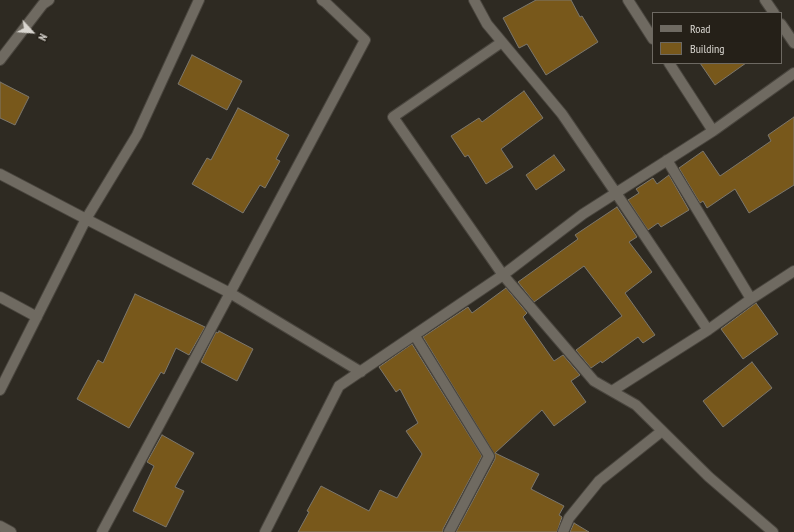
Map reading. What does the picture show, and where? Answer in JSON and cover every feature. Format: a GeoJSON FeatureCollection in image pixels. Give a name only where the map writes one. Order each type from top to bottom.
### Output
{"type":"FeatureCollection","features":[{"type":"Feature","properties":{"kind":"street"},"geometry":{"type":"LineString","coordinates":[[0,390],[86,219],[137,135],[200,0]]}},
{"type":"Feature","properties":{"kind":"street"},"geometry":{"type":"LineString","coordinates":[[102,532],[365,40],[322,0]]}},
{"type":"Feature","properties":{"kind":"street"},"geometry":{"type":"LineString","coordinates":[[474,0],[487,24],[562,114],[708,330]]}},
{"type":"Feature","properties":{"kind":"street"},"geometry":{"type":"LineString","coordinates":[[628,0],[652,37]]}},
{"type":"Feature","properties":{"kind":"street"},"geometry":{"type":"LineString","coordinates":[[765,0],[773,12]]}},
{"type":"Feature","properties":{"kind":"street"},"geometry":{"type":"LineString","coordinates":[[0,60],[45,1]]}},
{"type":"Feature","properties":{"kind":"street"},"geometry":{"type":"LineString","coordinates":[[782,25],[794,43]]}},
{"type":"Feature","properties":{"kind":"street"},"geometry":{"type":"LineString","coordinates":[[502,42],[393,117],[503,275],[594,381],[636,405],[709,477],[772,532]]}},
{"type":"Feature","properties":{"kind":"street"},"geometry":{"type":"LineString","coordinates":[[670,64],[713,131]]}},
{"type":"Feature","properties":{"kind":"street"},"geometry":{"type":"LineString","coordinates":[[264,532],[339,386],[503,275],[583,214],[713,131],[794,73]]}},
{"type":"Feature","properties":{"kind":"street"},"geometry":{"type":"LineString","coordinates":[[667,160],[751,299]]}},
{"type":"Feature","properties":{"kind":"street"},"geometry":{"type":"LineString","coordinates":[[0,174],[230,293],[361,372]]}},
{"type":"Feature","properties":{"kind":"street"},"geometry":{"type":"LineString","coordinates":[[612,391],[708,330],[751,299],[794,271]]}},
{"type":"Feature","properties":{"kind":"street"},"geometry":{"type":"LineString","coordinates":[[0,298],[37,317]]}},
{"type":"Feature","properties":{"kind":"street"},"geometry":{"type":"LineString","coordinates":[[414,336],[489,456],[449,532]]}},
{"type":"Feature","properties":{"kind":"street"},"geometry":{"type":"LineString","coordinates":[[563,532],[569,518],[599,480],[662,431]]}},
{"type":"Feature","properties":{"kind":"street"},"geometry":{"type":"LineString","coordinates":[[0,526],[11,532]]}},
{"type":"Feature","properties":{"kind":"building"},"geometry":{"type":"Polygon","coordinates":[[[536,0],[571,0],[580,17],[582,16],[598,42],[546,75],[527,44],[519,48],[503,18],[536,0]]]}},
{"type":"Feature","properties":{"kind":"building"},"geometry":{"type":"Polygon","coordinates":[[[192,55],[242,81],[227,110],[178,84],[192,55]]]}},
{"type":"Feature","properties":{"kind":"building"},"geometry":{"type":"Polygon","coordinates":[[[701,64],[745,64],[715,85],[701,64]]]}},
{"type":"Feature","properties":{"kind":"building"},"geometry":{"type":"Polygon","coordinates":[[[0,82],[29,97],[15,125],[0,118],[0,82]]]}},
{"type":"Feature","properties":{"kind":"building"},"geometry":{"type":"Polygon","coordinates":[[[524,91],[543,118],[501,149],[513,167],[486,184],[468,155],[465,157],[451,136],[479,118],[482,122],[524,91]]]}},
{"type":"Feature","properties":{"kind":"building"},"geometry":{"type":"Polygon","coordinates":[[[238,108],[289,135],[276,159],[280,161],[265,188],[260,185],[243,213],[192,184],[207,158],[211,160],[238,108]]]}},
{"type":"Feature","properties":{"kind":"building"},"geometry":{"type":"Polygon","coordinates":[[[794,117],[794,185],[749,213],[735,189],[707,208],[703,201],[700,203],[679,168],[703,151],[720,176],[771,141],[768,135],[794,117]]]}},
{"type":"Feature","properties":{"kind":"building"},"geometry":{"type":"Polygon","coordinates":[[[554,155],[565,170],[536,190],[526,175],[554,155]]]}},
{"type":"Feature","properties":{"kind":"building"},"geometry":{"type":"Polygon","coordinates":[[[669,175],[689,210],[661,227],[658,223],[648,230],[628,200],[639,193],[636,189],[653,178],[657,184],[669,175]]]}},
{"type":"Feature","properties":{"kind":"building"},"geometry":{"type":"Polygon","coordinates":[[[617,207],[637,237],[629,242],[652,272],[625,293],[655,335],[643,343],[638,337],[602,363],[601,361],[591,368],[576,350],[622,316],[584,266],[534,302],[518,282],[578,239],[575,235],[617,207]]]}},
{"type":"Feature","properties":{"kind":"building"},"geometry":{"type":"Polygon","coordinates":[[[506,288],[527,313],[523,317],[554,361],[563,355],[580,375],[571,381],[586,402],[554,426],[542,410],[495,453],[539,474],[531,489],[564,506],[559,515],[562,517],[557,532],[456,532],[495,459],[495,455],[423,337],[468,307],[472,313],[506,288]]]}},
{"type":"Feature","properties":{"kind":"building"},"geometry":{"type":"Polygon","coordinates":[[[135,294],[205,327],[189,355],[176,348],[164,374],[161,372],[129,428],[77,399],[98,360],[103,363],[135,294]]]}},
{"type":"Feature","properties":{"kind":"building"},"geometry":{"type":"Polygon","coordinates":[[[756,303],[778,334],[743,359],[721,329],[756,303]]]}},
{"type":"Feature","properties":{"kind":"building"},"geometry":{"type":"Polygon","coordinates":[[[219,331],[253,349],[237,381],[201,362],[216,332],[218,333],[219,331]]]}},
{"type":"Feature","properties":{"kind":"building"},"geometry":{"type":"Polygon","coordinates":[[[412,344],[482,456],[443,529],[443,532],[298,532],[309,512],[307,511],[321,486],[369,511],[380,490],[397,498],[422,454],[406,431],[418,423],[400,389],[396,392],[379,367],[412,344]]]}},
{"type":"Feature","properties":{"kind":"building"},"geometry":{"type":"Polygon","coordinates":[[[752,362],[772,388],[723,427],[703,401],[752,362]]]}},
{"type":"Feature","properties":{"kind":"building"},"geometry":{"type":"Polygon","coordinates":[[[162,435],[194,453],[175,487],[184,491],[166,527],[133,511],[154,466],[147,462],[162,435]]]}},
{"type":"Feature","properties":{"kind":"building"},"geometry":{"type":"Polygon","coordinates":[[[574,523],[589,532],[570,532],[574,523]]]}}]}
